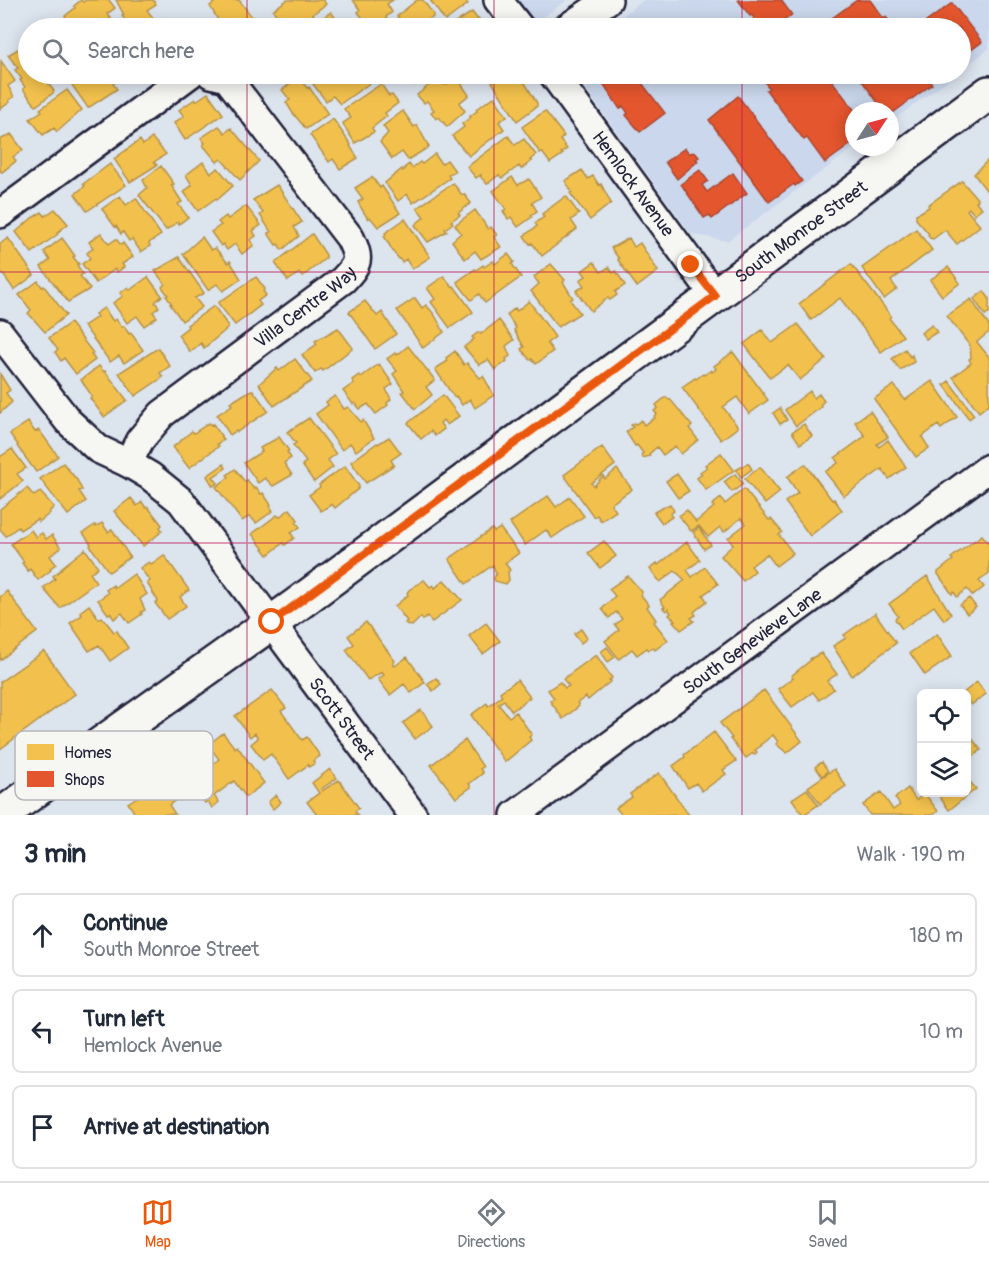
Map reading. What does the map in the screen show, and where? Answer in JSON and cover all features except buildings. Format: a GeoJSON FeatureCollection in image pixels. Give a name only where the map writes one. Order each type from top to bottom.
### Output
{"type":"FeatureCollection","features":[{"type":"Feature","properties":{"kind":"main road","name":"South Monroe Street"},"geometry":{"type":"LineString","coordinates":[[119,731],[272,622],[989,93]]}},
{"type":"Feature","properties":{"kind":"main road","name":"South Monroe Street"},"geometry":{"type":"LineString","coordinates":[[1,815],[22,800]]}},
{"type":"Feature","properties":{"kind":"street"},"geometry":{"type":"LineString","coordinates":[[498,0],[512,18]]}},
{"type":"Feature","properties":{"kind":"street"},"geometry":{"type":"LineString","coordinates":[[582,18],[608,0]]}},
{"type":"Feature","properties":{"kind":"street"},"geometry":{"type":"LineString","coordinates":[[0,214],[176,84]]}},
{"type":"Feature","properties":{"kind":"street","name":"Villa Centre Way"},"geometry":{"type":"LineString","coordinates":[[128,463],[140,440],[162,414],[343,280],[357,261],[357,252],[350,238],[232,84]]}},
{"type":"Feature","properties":{"kind":"street","name":"Hemlock Avenue"},"geometry":{"type":"LineString","coordinates":[[559,84],[715,296]]}},
{"type":"Feature","properties":{"kind":"street"},"geometry":{"type":"LineString","coordinates":[[0,333],[68,420],[98,449],[150,476],[181,501],[272,622]]}},
{"type":"Feature","properties":{"kind":"street","name":"South Genevieve Lane"},"geometry":{"type":"LineString","coordinates":[[515,815],[989,468]]}},
{"type":"Feature","properties":{"kind":"street","name":"Scott Street"},"geometry":{"type":"LineString","coordinates":[[272,622],[413,815]]}},
{"type":"Feature","properties":{"kind":"shaded area"},"geometry":{"type":"Polygon","coordinates":[[[516,0],[567,0],[542,18],[528,18],[516,0]]]}},
{"type":"Feature","properties":{"kind":"shaded area"},"geometry":{"type":"Polygon","coordinates":[[[644,0],[989,0],[989,49],[971,62],[971,18],[620,18],[644,0]]]}},
{"type":"Feature","properties":{"kind":"shaded area"},"geometry":{"type":"Polygon","coordinates":[[[584,84],[942,84],[899,115],[899,102],[845,102],[845,154],[727,241],[691,234],[585,88],[584,84]]]}},
{"type":"Feature","properties":{"kind":"route"},"geometry":{"type":"LineString","coordinates":[[272,622],[715,296],[691,265]]}}]}
